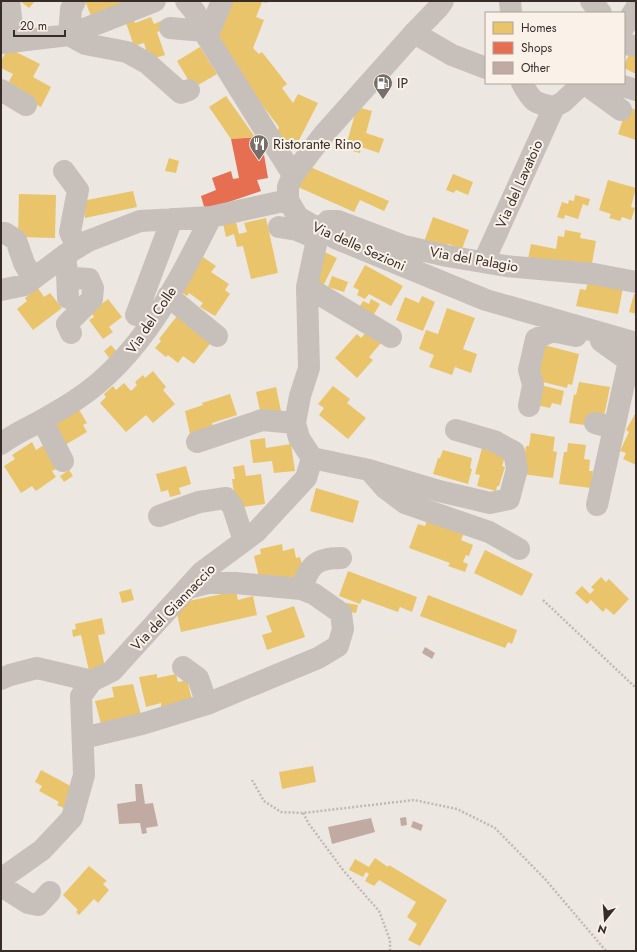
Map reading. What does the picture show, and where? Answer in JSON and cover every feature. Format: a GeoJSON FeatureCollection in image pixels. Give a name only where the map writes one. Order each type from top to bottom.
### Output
{"type":"FeatureCollection","features":[{"type":"Feature","properties":{"kind":"street"},"geometry":{"type":"LineString","coordinates":[[9,1],[7,42],[69,35],[155,1]]}},
{"type":"Feature","properties":{"kind":"street"},"geometry":{"type":"LineString","coordinates":[[69,35],[71,9],[75,1]]}},
{"type":"Feature","properties":{"kind":"street"},"geometry":{"type":"LineString","coordinates":[[186,1],[293,175]]}},
{"type":"Feature","properties":{"kind":"street"},"geometry":{"type":"LineString","coordinates":[[205,34],[222,1]]}},
{"type":"Feature","properties":{"kind":"street"},"geometry":{"type":"LineString","coordinates":[[1,290],[25,285],[69,258],[88,241],[140,221],[211,217],[288,200],[288,187],[293,175],[324,134],[443,1]]}},
{"type":"Feature","properties":{"kind":"street"},"geometry":{"type":"LineString","coordinates":[[510,1],[511,12]]}},
{"type":"Feature","properties":{"kind":"street"},"geometry":{"type":"LineString","coordinates":[[591,1],[600,12]]}},
{"type":"Feature","properties":{"kind":"street"},"geometry":{"type":"LineString","coordinates":[[625,25],[636,8]]}},
{"type":"Feature","properties":{"kind":"street"},"geometry":{"type":"LineString","coordinates":[[170,28],[205,34]]}},
{"type":"Feature","properties":{"kind":"street"},"geometry":{"type":"LineString","coordinates":[[625,28],[636,34]]}},
{"type":"Feature","properties":{"kind":"street"},"geometry":{"type":"LineString","coordinates":[[414,33],[452,55],[485,68]]}},
{"type":"Feature","properties":{"kind":"street"},"geometry":{"type":"LineString","coordinates":[[69,35],[85,44],[127,52],[147,63],[181,93],[189,90]]}},
{"type":"Feature","properties":{"kind":"street"},"geometry":{"type":"LineString","coordinates":[[625,44],[636,46]]}},
{"type":"Feature","properties":{"kind":"street"},"geometry":{"type":"LineString","coordinates":[[522,84],[528,95],[537,104],[554,107],[562,102],[582,84]]}},
{"type":"Feature","properties":{"kind":"street"},"geometry":{"type":"LineString","coordinates":[[584,84],[621,110]]}},
{"type":"Feature","properties":{"kind":"street"},"geometry":{"type":"LineString","coordinates":[[616,84],[636,90]]}},
{"type":"Feature","properties":{"kind":"street"},"geometry":{"type":"LineString","coordinates":[[1,90],[26,105]]}},
{"type":"Feature","properties":{"kind":"street","name":"Via del Lavatoio"},"geometry":{"type":"LineString","coordinates":[[484,261],[554,107]]}},
{"type":"Feature","properties":{"kind":"street"},"geometry":{"type":"LineString","coordinates":[[64,171],[78,190],[70,232],[68,298]]}},
{"type":"Feature","properties":{"kind":"street","name":"Via delle Sezioni"},"geometry":{"type":"LineString","coordinates":[[288,200],[298,217],[318,234],[335,238],[486,300],[636,343]]}},
{"type":"Feature","properties":{"kind":"street","name":"Via del Colle"},"geometry":{"type":"LineString","coordinates":[[1,444],[7,439],[78,399],[117,374],[168,296],[189,260],[211,217]]}},
{"type":"Feature","properties":{"kind":"street"},"geometry":{"type":"LineString","coordinates":[[136,315],[172,219]]}},
{"type":"Feature","properties":{"kind":"street","name":"Via del Palagio"},"geometry":{"type":"LineString","coordinates":[[318,234],[328,221],[338,221],[404,246],[447,256],[484,261],[506,266],[594,274],[636,282]]}},
{"type":"Feature","properties":{"kind":"street"},"geometry":{"type":"LineString","coordinates":[[279,227],[318,234],[307,287],[309,368],[300,396],[295,423],[299,438],[312,458],[369,470],[439,491],[490,503],[508,499],[517,469],[514,452],[494,441],[456,430]]}},
{"type":"Feature","properties":{"kind":"street"},"geometry":{"type":"LineString","coordinates":[[1,233],[5,233],[16,240],[24,263],[33,279]]}},
{"type":"Feature","properties":{"kind":"street"},"geometry":{"type":"LineString","coordinates":[[69,258],[74,278],[89,280],[93,288],[92,299],[67,324],[71,333]]}},
{"type":"Feature","properties":{"kind":"street"},"geometry":{"type":"LineString","coordinates":[[307,287],[391,337]]}},
{"type":"Feature","properties":{"kind":"street"},"geometry":{"type":"LineString","coordinates":[[168,296],[217,336]]}},
{"type":"Feature","properties":{"kind":"street"},"geometry":{"type":"LineString","coordinates":[[343,308],[349,329]]}},
{"type":"Feature","properties":{"kind":"street"},"geometry":{"type":"LineString","coordinates":[[529,406],[533,385],[529,370],[536,339],[552,331],[582,337],[594,331],[601,341],[629,361],[605,425],[600,454],[597,505]]}},
{"type":"Feature","properties":{"kind":"street"},"geometry":{"type":"LineString","coordinates":[[42,420],[63,461]]}},
{"type":"Feature","properties":{"kind":"street"},"geometry":{"type":"LineString","coordinates":[[197,442],[262,420],[295,423]]}},
{"type":"Feature","properties":{"kind":"street","name":"Via del Giannaccio"},"geometry":{"type":"LineString","coordinates":[[1,879],[42,850],[72,818],[84,775],[81,696],[92,681],[112,671],[202,572],[256,532],[306,478],[312,458]]}},
{"type":"Feature","properties":{"kind":"street"},"geometry":{"type":"LineString","coordinates":[[369,470],[385,488],[405,503],[489,532],[519,549]]}},
{"type":"Feature","properties":{"kind":"street"},"geometry":{"type":"LineString","coordinates":[[159,516],[199,502],[226,498],[233,506],[244,541]]}},
{"type":"Feature","properties":{"kind":"street"},"geometry":{"type":"LineString","coordinates":[[301,589],[307,573],[316,563],[327,558],[341,558]]}},
{"type":"Feature","properties":{"kind":"street"},"geometry":{"type":"LineString","coordinates":[[83,738],[142,724],[208,704],[318,658],[338,646],[343,629],[341,613],[314,594],[301,589],[235,583],[208,582],[188,588]]}},
{"type":"Feature","properties":{"kind":"street"},"geometry":{"type":"LineString","coordinates":[[182,667],[198,678],[208,704]]}},
{"type":"Feature","properties":{"kind":"street"},"geometry":{"type":"LineString","coordinates":[[1,679],[37,668],[92,681]]}},
{"type":"Feature","properties":{"kind":"street"},"geometry":{"type":"LineString","coordinates":[[1,886],[28,903],[38,905],[50,892]]}},
{"type":"Feature","properties":{"kind":"path"},"geometry":{"type":"LineString","coordinates":[[543,600],[636,688]]}},
{"type":"Feature","properties":{"kind":"path"},"geometry":{"type":"LineString","coordinates":[[252,780],[264,801],[281,812],[303,813],[414,800],[457,810],[496,828],[545,879],[606,951]]}},
{"type":"Feature","properties":{"kind":"path"},"geometry":{"type":"LineString","coordinates":[[303,813],[309,824],[343,870],[379,911],[390,940],[390,951]]}},
{"type":"Feature","properties":{"kind":"building: Homes"},"geometry":{"type":"Polygon","coordinates":[[[20,1],[35,1],[29,8],[20,1]]]}},
{"type":"Feature","properties":{"kind":"building: Homes"},"geometry":{"type":"Polygon","coordinates":[[[85,1],[132,1],[91,16],[85,1]]]}},
{"type":"Feature","properties":{"kind":"building: Homes"},"geometry":{"type":"Polygon","coordinates":[[[229,1],[268,1],[267,3],[262,2],[256,17],[264,20],[253,48],[259,54],[262,52],[287,84],[282,88],[293,103],[298,94],[318,103],[296,146],[276,134],[279,127],[212,39],[229,1]]]}},
{"type":"Feature","properties":{"kind":"building: Homes"},"geometry":{"type":"Polygon","coordinates":[[[133,17],[135,23],[151,17],[154,24],[161,21],[163,30],[157,32],[165,55],[149,60],[144,43],[134,46],[125,20],[133,17]]]}},
{"type":"Feature","properties":{"kind":"building: Homes"},"geometry":{"type":"Polygon","coordinates":[[[200,47],[217,74],[193,88],[177,61],[200,47]]]}},
{"type":"Feature","properties":{"kind":"building: Homes"},"geometry":{"type":"Polygon","coordinates":[[[8,48],[40,64],[33,77],[51,87],[41,107],[19,96],[22,90],[8,83],[13,74],[1,68],[1,61],[8,48]]]}},
{"type":"Feature","properties":{"kind":"building: Homes"},"geometry":{"type":"Polygon","coordinates":[[[633,48],[636,50],[636,74],[625,68],[625,62],[633,48]]]}},
{"type":"Feature","properties":{"kind":"building: Homes"},"geometry":{"type":"Polygon","coordinates":[[[226,96],[255,137],[231,139],[209,107],[226,96]]]}},
{"type":"Feature","properties":{"kind":"building: Homes"},"geometry":{"type":"Polygon","coordinates":[[[357,107],[372,111],[366,133],[384,139],[379,153],[361,147],[360,153],[345,149],[357,107]]]}},
{"type":"Feature","properties":{"kind":"building: Homes"},"geometry":{"type":"Polygon","coordinates":[[[631,108],[636,110],[636,140],[618,134],[623,119],[626,120],[631,108]]]}},
{"type":"Feature","properties":{"kind":"building: Homes"},"geometry":{"type":"Polygon","coordinates":[[[169,158],[179,161],[176,173],[165,171],[169,158]]]}},
{"type":"Feature","properties":{"kind":"building: Homes"},"geometry":{"type":"Polygon","coordinates":[[[308,166],[389,201],[384,211],[360,200],[354,212],[298,187],[308,166]]]}},
{"type":"Feature","properties":{"kind":"building: Homes"},"geometry":{"type":"Polygon","coordinates":[[[453,174],[473,182],[468,195],[456,190],[454,193],[446,190],[453,174]]]}},
{"type":"Feature","properties":{"kind":"building: Homes"},"geometry":{"type":"Polygon","coordinates":[[[608,180],[636,188],[631,207],[635,208],[631,220],[622,217],[620,221],[609,218],[611,214],[599,210],[608,180]]]}},
{"type":"Feature","properties":{"kind":"building: Homes"},"geometry":{"type":"Polygon","coordinates":[[[133,191],[137,207],[85,218],[82,201],[133,191]]]}},
{"type":"Feature","properties":{"kind":"building: Homes"},"geometry":{"type":"Polygon","coordinates":[[[19,194],[56,195],[55,238],[18,237],[19,194]]]}},
{"type":"Feature","properties":{"kind":"building: Homes"},"geometry":{"type":"Polygon","coordinates":[[[575,195],[590,199],[588,206],[583,204],[578,219],[565,215],[564,219],[557,217],[562,202],[568,204],[569,200],[574,201],[575,195]]]}},
{"type":"Feature","properties":{"kind":"building: Homes"},"geometry":{"type":"Polygon","coordinates":[[[433,217],[469,230],[462,249],[448,244],[446,249],[424,242],[433,217]]]}},
{"type":"Feature","properties":{"kind":"building: Homes"},"geometry":{"type":"Polygon","coordinates":[[[266,218],[278,273],[251,279],[243,246],[237,247],[234,234],[226,237],[223,224],[236,222],[239,234],[247,232],[244,223],[266,218]]]}},
{"type":"Feature","properties":{"kind":"building: Homes"},"geometry":{"type":"Polygon","coordinates":[[[565,230],[581,233],[580,238],[596,241],[591,269],[528,259],[531,244],[556,249],[558,236],[564,237],[565,230]]]}},
{"type":"Feature","properties":{"kind":"building: Homes"},"geometry":{"type":"Polygon","coordinates":[[[319,249],[337,258],[323,286],[312,281],[319,249]]]}},
{"type":"Feature","properties":{"kind":"building: Homes"},"geometry":{"type":"Polygon","coordinates":[[[200,255],[216,266],[211,272],[229,284],[225,290],[230,294],[215,316],[200,307],[203,303],[189,293],[187,296],[174,287],[200,255]]]}},
{"type":"Feature","properties":{"kind":"building: Homes"},"geometry":{"type":"Polygon","coordinates":[[[365,265],[403,286],[391,306],[369,294],[365,299],[357,295],[359,290],[353,287],[365,265]]]}},
{"type":"Feature","properties":{"kind":"building: Homes"},"geometry":{"type":"Polygon","coordinates":[[[332,276],[348,282],[344,292],[328,287],[332,276]]]}},
{"type":"Feature","properties":{"kind":"building: Homes"},"geometry":{"type":"Polygon","coordinates":[[[588,280],[623,287],[618,314],[576,306],[580,289],[586,290],[588,280]]]}},
{"type":"Feature","properties":{"kind":"building: Homes"},"geometry":{"type":"Polygon","coordinates":[[[38,288],[44,297],[50,293],[62,308],[33,330],[17,309],[27,301],[25,298],[38,288]]]}},
{"type":"Feature","properties":{"kind":"building: Homes"},"geometry":{"type":"Polygon","coordinates":[[[634,294],[636,294],[636,314],[629,312],[634,294]]]}},
{"type":"Feature","properties":{"kind":"building: Homes"},"geometry":{"type":"Polygon","coordinates":[[[422,296],[435,302],[423,331],[396,320],[405,297],[419,303],[422,296]]]}},
{"type":"Feature","properties":{"kind":"building: Homes"},"geometry":{"type":"Polygon","coordinates":[[[108,299],[122,317],[109,327],[113,332],[103,339],[89,320],[94,317],[91,312],[108,299]]]}},
{"type":"Feature","properties":{"kind":"building: Homes"},"geometry":{"type":"Polygon","coordinates":[[[371,299],[380,304],[371,319],[357,311],[363,301],[369,304],[371,299]]]}},
{"type":"Feature","properties":{"kind":"building: Homes"},"geometry":{"type":"Polygon","coordinates":[[[447,308],[475,318],[463,349],[477,354],[471,373],[455,367],[452,375],[429,367],[434,355],[419,349],[426,330],[438,334],[447,308]]]}},
{"type":"Feature","properties":{"kind":"building: Homes"},"geometry":{"type":"Polygon","coordinates":[[[177,316],[213,340],[194,364],[183,356],[178,363],[168,355],[166,357],[155,348],[161,341],[159,339],[177,316]]]}},
{"type":"Feature","properties":{"kind":"building: Homes"},"geometry":{"type":"Polygon","coordinates":[[[367,331],[381,343],[369,357],[373,360],[357,378],[335,358],[357,334],[361,338],[367,331]]]}},
{"type":"Feature","properties":{"kind":"building: Homes"},"geometry":{"type":"Polygon","coordinates":[[[540,344],[579,354],[572,385],[568,384],[567,388],[535,380],[540,344]]]}},
{"type":"Feature","properties":{"kind":"building: Homes"},"geometry":{"type":"Polygon","coordinates":[[[111,345],[117,352],[109,358],[104,351],[111,345]]]}},
{"type":"Feature","properties":{"kind":"building: Homes"},"geometry":{"type":"Polygon","coordinates":[[[153,371],[166,387],[163,390],[175,404],[153,423],[146,415],[126,432],[100,403],[106,397],[104,394],[113,386],[116,390],[124,383],[131,391],[137,385],[135,382],[143,375],[145,378],[153,371]]]}},
{"type":"Feature","properties":{"kind":"building: Homes"},"geometry":{"type":"Polygon","coordinates":[[[579,382],[610,387],[603,421],[585,425],[569,423],[574,394],[576,395],[579,382]]]}},
{"type":"Feature","properties":{"kind":"building: Homes"},"geometry":{"type":"Polygon","coordinates":[[[541,385],[564,391],[561,405],[552,403],[550,408],[536,405],[541,385]]]}},
{"type":"Feature","properties":{"kind":"building: Homes"},"geometry":{"type":"Polygon","coordinates":[[[333,386],[350,399],[347,403],[366,418],[348,439],[319,415],[324,408],[318,404],[333,386]]]}},
{"type":"Feature","properties":{"kind":"building: Homes"},"geometry":{"type":"Polygon","coordinates":[[[276,387],[281,411],[261,415],[256,392],[276,387]]]}},
{"type":"Feature","properties":{"kind":"building: Homes"},"geometry":{"type":"Polygon","coordinates":[[[230,394],[237,415],[212,423],[214,430],[190,434],[185,411],[203,405],[202,403],[230,394]]]}},
{"type":"Feature","properties":{"kind":"building: Homes"},"geometry":{"type":"Polygon","coordinates":[[[78,408],[87,423],[83,425],[87,432],[65,445],[52,422],[78,408]]]}},
{"type":"Feature","properties":{"kind":"building: Homes"},"geometry":{"type":"Polygon","coordinates":[[[635,414],[636,465],[623,459],[626,453],[620,451],[629,432],[626,430],[635,414]]]}},
{"type":"Feature","properties":{"kind":"building: Homes"},"geometry":{"type":"Polygon","coordinates":[[[531,433],[555,437],[553,451],[557,452],[553,478],[522,474],[526,446],[529,446],[531,433]]]}},
{"type":"Feature","properties":{"kind":"building: Homes"},"geometry":{"type":"Polygon","coordinates":[[[265,438],[266,448],[291,444],[295,471],[274,473],[272,461],[253,463],[250,440],[265,438]]]}},
{"type":"Feature","properties":{"kind":"building: Homes"},"geometry":{"type":"Polygon","coordinates":[[[32,442],[36,450],[44,445],[58,468],[52,471],[56,477],[36,491],[32,486],[21,493],[4,466],[15,459],[12,455],[32,442]]]}},
{"type":"Feature","properties":{"kind":"building: Homes"},"geometry":{"type":"Polygon","coordinates":[[[568,443],[586,445],[584,459],[590,460],[589,471],[593,471],[591,488],[559,484],[564,452],[567,452],[568,443]]]}},
{"type":"Feature","properties":{"kind":"building: Homes"},"geometry":{"type":"Polygon","coordinates":[[[482,448],[505,457],[502,466],[505,467],[496,491],[477,486],[480,475],[475,474],[482,448]]]}},
{"type":"Feature","properties":{"kind":"building: Homes"},"geometry":{"type":"Polygon","coordinates":[[[443,450],[472,458],[470,468],[472,469],[468,484],[433,474],[438,458],[440,458],[443,450]]]}},
{"type":"Feature","properties":{"kind":"building: Homes"},"geometry":{"type":"Polygon","coordinates":[[[244,465],[246,476],[261,474],[265,504],[236,508],[232,479],[235,479],[233,467],[244,465]]]}},
{"type":"Feature","properties":{"kind":"building: Homes"},"geometry":{"type":"Polygon","coordinates":[[[186,466],[191,484],[179,488],[181,494],[170,497],[168,490],[161,492],[156,474],[186,466]]]}},
{"type":"Feature","properties":{"kind":"building: Homes"},"geometry":{"type":"Polygon","coordinates":[[[69,470],[73,476],[64,482],[60,476],[69,470]]]}},
{"type":"Feature","properties":{"kind":"building: Homes"},"geometry":{"type":"Polygon","coordinates":[[[316,488],[359,501],[353,523],[310,511],[316,488]]]}},
{"type":"Feature","properties":{"kind":"building: Homes"},"geometry":{"type":"Polygon","coordinates":[[[427,520],[464,533],[461,540],[473,545],[469,556],[466,555],[463,562],[468,564],[465,572],[448,566],[450,563],[409,548],[418,524],[425,526],[427,520]]]}},
{"type":"Feature","properties":{"kind":"building: Homes"},"geometry":{"type":"Polygon","coordinates":[[[282,544],[283,551],[294,548],[296,558],[300,557],[305,576],[260,582],[254,556],[261,554],[260,549],[282,544]]]}},
{"type":"Feature","properties":{"kind":"building: Homes"},"geometry":{"type":"Polygon","coordinates":[[[485,550],[533,574],[522,596],[474,573],[485,550]]]}},
{"type":"Feature","properties":{"kind":"building: Homes"},"geometry":{"type":"Polygon","coordinates":[[[348,571],[417,597],[412,612],[400,607],[398,612],[362,599],[360,604],[339,596],[348,571]]]}},
{"type":"Feature","properties":{"kind":"building: Homes"},"geometry":{"type":"Polygon","coordinates":[[[601,577],[606,582],[609,579],[629,599],[614,615],[606,608],[603,612],[591,600],[587,604],[575,593],[582,586],[590,594],[594,590],[591,587],[601,577]]]}},
{"type":"Feature","properties":{"kind":"building: Homes"},"geometry":{"type":"Polygon","coordinates":[[[131,589],[134,600],[122,603],[119,592],[131,589]]]}},
{"type":"Feature","properties":{"kind":"building: Homes"},"geometry":{"type":"Polygon","coordinates":[[[236,591],[238,600],[253,596],[257,615],[181,632],[176,609],[185,607],[184,602],[236,591]]]}},
{"type":"Feature","properties":{"kind":"building: Homes"},"geometry":{"type":"Polygon","coordinates":[[[428,595],[517,630],[512,644],[508,642],[505,648],[420,616],[428,595]]]}},
{"type":"Feature","properties":{"kind":"building: Homes"},"geometry":{"type":"Polygon","coordinates":[[[347,603],[358,605],[356,613],[345,611],[347,603]]]}},
{"type":"Feature","properties":{"kind":"building: Homes"},"geometry":{"type":"Polygon","coordinates":[[[294,606],[305,637],[267,650],[262,635],[272,632],[266,616],[294,606]]]}},
{"type":"Feature","properties":{"kind":"building: Homes"},"geometry":{"type":"Polygon","coordinates":[[[102,618],[105,634],[98,635],[105,667],[89,671],[81,635],[73,637],[72,630],[76,629],[75,624],[102,618]]]}},
{"type":"Feature","properties":{"kind":"building: Homes"},"geometry":{"type":"Polygon","coordinates":[[[157,674],[157,678],[176,674],[178,682],[187,680],[192,700],[161,707],[161,703],[146,707],[139,677],[157,674]]]}},
{"type":"Feature","properties":{"kind":"building: Homes"},"geometry":{"type":"Polygon","coordinates":[[[133,684],[142,719],[102,728],[95,701],[114,697],[112,687],[133,684]]]}},
{"type":"Feature","properties":{"kind":"building: Homes"},"geometry":{"type":"Polygon","coordinates":[[[313,766],[316,782],[282,789],[279,772],[313,766]]]}},
{"type":"Feature","properties":{"kind":"building: Homes"},"geometry":{"type":"Polygon","coordinates":[[[41,770],[78,790],[68,810],[57,805],[59,802],[39,791],[42,786],[35,782],[41,770]]]}},
{"type":"Feature","properties":{"kind":"building: Homes"},"geometry":{"type":"Polygon","coordinates":[[[375,858],[388,867],[389,865],[447,900],[420,946],[408,940],[417,924],[407,917],[416,902],[379,880],[374,886],[365,881],[369,874],[366,872],[363,877],[349,870],[355,859],[369,867],[375,858]]]}},
{"type":"Feature","properties":{"kind":"building: Homes"},"geometry":{"type":"Polygon","coordinates":[[[89,866],[107,881],[103,884],[109,890],[98,903],[94,899],[79,915],[76,912],[78,910],[63,895],[89,866]]]}},
{"type":"Feature","properties":{"kind":"building: Shops"},"geometry":{"type":"Polygon","coordinates":[[[261,137],[268,178],[257,180],[261,191],[205,210],[201,196],[216,190],[212,178],[231,171],[233,179],[239,178],[231,139],[261,137]]]}},
{"type":"Feature","properties":{"kind":"building: Other"},"geometry":{"type":"Polygon","coordinates":[[[425,647],[435,653],[432,659],[422,653],[425,647]]]}},
{"type":"Feature","properties":{"kind":"building: Other"},"geometry":{"type":"Polygon","coordinates":[[[135,784],[142,784],[145,804],[153,803],[158,826],[146,828],[147,833],[142,834],[140,823],[119,824],[117,804],[136,801],[135,784]]]}},
{"type":"Feature","properties":{"kind":"building: Other"},"geometry":{"type":"Polygon","coordinates":[[[406,817],[407,825],[401,826],[400,818],[406,817]]]}},
{"type":"Feature","properties":{"kind":"building: Other"},"geometry":{"type":"Polygon","coordinates":[[[371,818],[375,832],[332,844],[328,827],[371,818]]]}},
{"type":"Feature","properties":{"kind":"building: Other"},"geometry":{"type":"Polygon","coordinates":[[[413,821],[423,825],[421,831],[411,827],[413,821]]]}},
{"type":"Feature","properties":{"kind":"place","name":"IP"},"geometry":{"type":"Point","coordinates":[383,100]}},
{"type":"Feature","properties":{"kind":"place","name":"Ristorante Rino"},"geometry":{"type":"Point","coordinates":[259,161]}}]}
